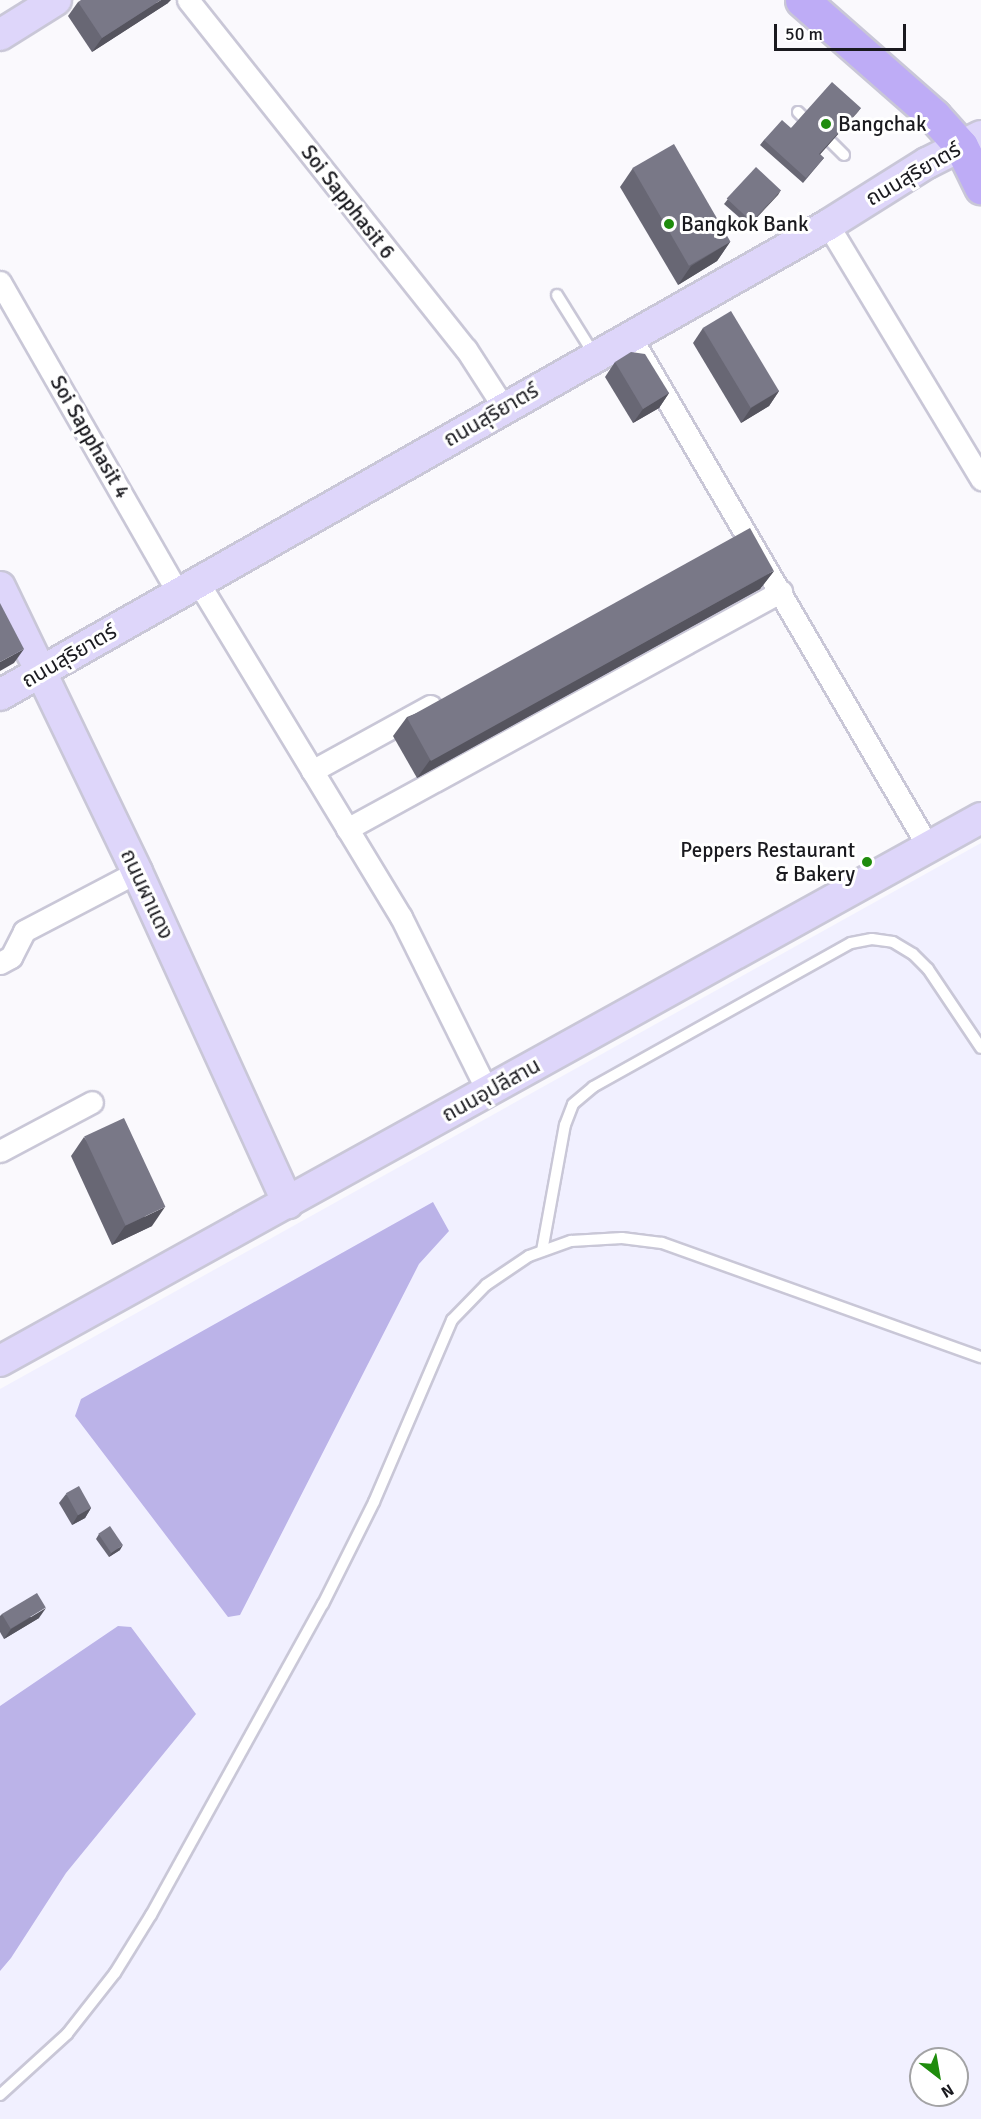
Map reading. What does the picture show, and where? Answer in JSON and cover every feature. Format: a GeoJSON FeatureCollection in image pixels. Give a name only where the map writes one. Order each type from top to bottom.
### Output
{"type":"FeatureCollection","features":[{"type":"Feature","properties":{"kind":"main road"},"geometry":{"type":"LineString","coordinates":[[802,0],[934,116],[974,145],[981,187]]}},
{"type":"Feature","properties":{"kind":"street"},"geometry":{"type":"LineString","coordinates":[[0,35],[56,0]]}},
{"type":"Feature","properties":{"kind":"street","name":"Soi Sapphasit 6"},"geometry":{"type":"LineString","coordinates":[[188,0],[466,349],[504,408]]}},
{"type":"Feature","properties":{"kind":"street","name":"ถนนสุริยาตร์"},"geometry":{"type":"LineString","coordinates":[[0,695],[828,225],[916,170],[974,145]]}},
{"type":"Feature","properties":{"kind":"street"},"geometry":{"type":"LineString","coordinates":[[828,225],[981,479]]}},
{"type":"Feature","properties":{"kind":"street","name":"Soi Sapphasit 4"},"geometry":{"type":"LineString","coordinates":[[0,282],[188,588],[312,771],[401,917],[488,1092]]}},
{"type":"Feature","properties":{"kind":"street"},"geometry":{"type":"LineString","coordinates":[[630,336],[929,848]]}},
{"type":"Feature","properties":{"kind":"street"},"geometry":{"type":"LineString","coordinates":[[726,544],[746,533]]}},
{"type":"Feature","properties":{"kind":"street","name":"ถนนผาแดง"},"geometry":{"type":"LineString","coordinates":[[0,587],[137,872],[288,1203]]}},
{"type":"Feature","properties":{"kind":"street"},"geometry":{"type":"LineString","coordinates":[[347,829],[781,591]]}},
{"type":"Feature","properties":{"kind":"street"},"geometry":{"type":"LineString","coordinates":[[312,771],[446,697]]}},
{"type":"Feature","properties":{"kind":"street","name":"ถนนอุปลีสาน"},"geometry":{"type":"LineString","coordinates":[[0,1361],[981,818]]}},
{"type":"Feature","properties":{"kind":"street"},"geometry":{"type":"LineString","coordinates":[[0,963],[10,957],[24,931],[137,872]]}},
{"type":"Feature","properties":{"kind":"street"},"geometry":{"type":"LineString","coordinates":[[0,1152],[92,1102]]}},
{"type":"Feature","properties":{"kind":"lane"},"geometry":{"type":"LineString","coordinates":[[832,143],[844,155]]}},
{"type":"Feature","properties":{"kind":"lane"},"geometry":{"type":"LineString","coordinates":[[557,295],[595,356]]}},
{"type":"Feature","properties":{"kind":"lane"},"geometry":{"type":"LineString","coordinates":[[542,1251],[565,1125],[573,1104],[593,1087],[851,943],[873,939],[893,942],[913,954],[928,969],[981,1048]]}},
{"type":"Feature","properties":{"kind":"lane"},"geometry":{"type":"LineString","coordinates":[[0,2095],[67,2034],[115,1973],[151,1915],[323,1604],[374,1502],[452,1320],[486,1285],[529,1256],[571,1241],[622,1238],[662,1243],[981,1357]]}},
{"type":"Feature","properties":{"kind":"shaded area"},"geometry":{"type":"Polygon","coordinates":[[[981,843],[981,2119],[0,2119],[0,1389],[981,843]]]}},
{"type":"Feature","properties":{"kind":"shaded area"},"geometry":{"type":"Polygon","coordinates":[[[433,1202],[449,1231],[419,1264],[240,1615],[228,1617],[75,1416],[81,1399],[433,1202]]]}},
{"type":"Feature","properties":{"kind":"shaded area"},"geometry":{"type":"Polygon","coordinates":[[[118,1626],[131,1627],[196,1714],[66,1873],[11,1958],[0,1971],[0,1706],[118,1626]]]}},
{"type":"Feature","properties":{"kind":"building"},"geometry":{"type":"Polygon","coordinates":[[[81,0],[161,0],[102,38],[78,2],[81,0]]]}},
{"type":"Feature","properties":{"kind":"building"},"geometry":{"type":"Polygon","coordinates":[[[832,82],[861,108],[819,154],[824,158],[806,178],[764,140],[782,120],[791,128],[832,82]]]}},
{"type":"Feature","properties":{"kind":"building"},"geometry":{"type":"Polygon","coordinates":[[[674,144],[730,242],[689,266],[632,168],[674,144]]]}},
{"type":"Feature","properties":{"kind":"building"},"geometry":{"type":"Polygon","coordinates":[[[756,167],[781,190],[752,222],[727,198],[756,167]]]}},
{"type":"Feature","properties":{"kind":"building"},"geometry":{"type":"Polygon","coordinates":[[[731,311],[779,391],[751,408],[703,328],[731,311]]]}},
{"type":"Feature","properties":{"kind":"building"},"geometry":{"type":"Polygon","coordinates":[[[631,352],[645,354],[669,393],[643,409],[615,362],[631,352]]]}},
{"type":"Feature","properties":{"kind":"building"},"geometry":{"type":"Polygon","coordinates":[[[750,528],[774,571],[431,761],[407,718],[750,528]]]}},
{"type":"Feature","properties":{"kind":"building"},"geometry":{"type":"Polygon","coordinates":[[[0,603],[24,649],[0,662],[0,603]]]}},
{"type":"Feature","properties":{"kind":"building"},"geometry":{"type":"Polygon","coordinates":[[[124,1118],[165,1207],[126,1225],[84,1137],[124,1118]]]}},
{"type":"Feature","properties":{"kind":"building"},"geometry":{"type":"Polygon","coordinates":[[[79,1486],[91,1508],[78,1515],[66,1493],[79,1486]]]}},
{"type":"Feature","properties":{"kind":"building"},"geometry":{"type":"Polygon","coordinates":[[[110,1526],[123,1545],[111,1553],[98,1534],[110,1526]]]}},
{"type":"Feature","properties":{"kind":"building"},"geometry":{"type":"Polygon","coordinates":[[[37,1593],[46,1608],[11,1629],[2,1614],[37,1593]]]}},
{"type":"Feature","properties":{"kind":"place","name":"Bangchak"},"geometry":{"type":"Point","coordinates":[826,124]}},
{"type":"Feature","properties":{"kind":"place","name":"Bangkok Bank"},"geometry":{"type":"Point","coordinates":[669,224]}},
{"type":"Feature","properties":{"kind":"place","name":"Peppers Restaurant & Bakery"},"geometry":{"type":"Point","coordinates":[867,862]}}]}
